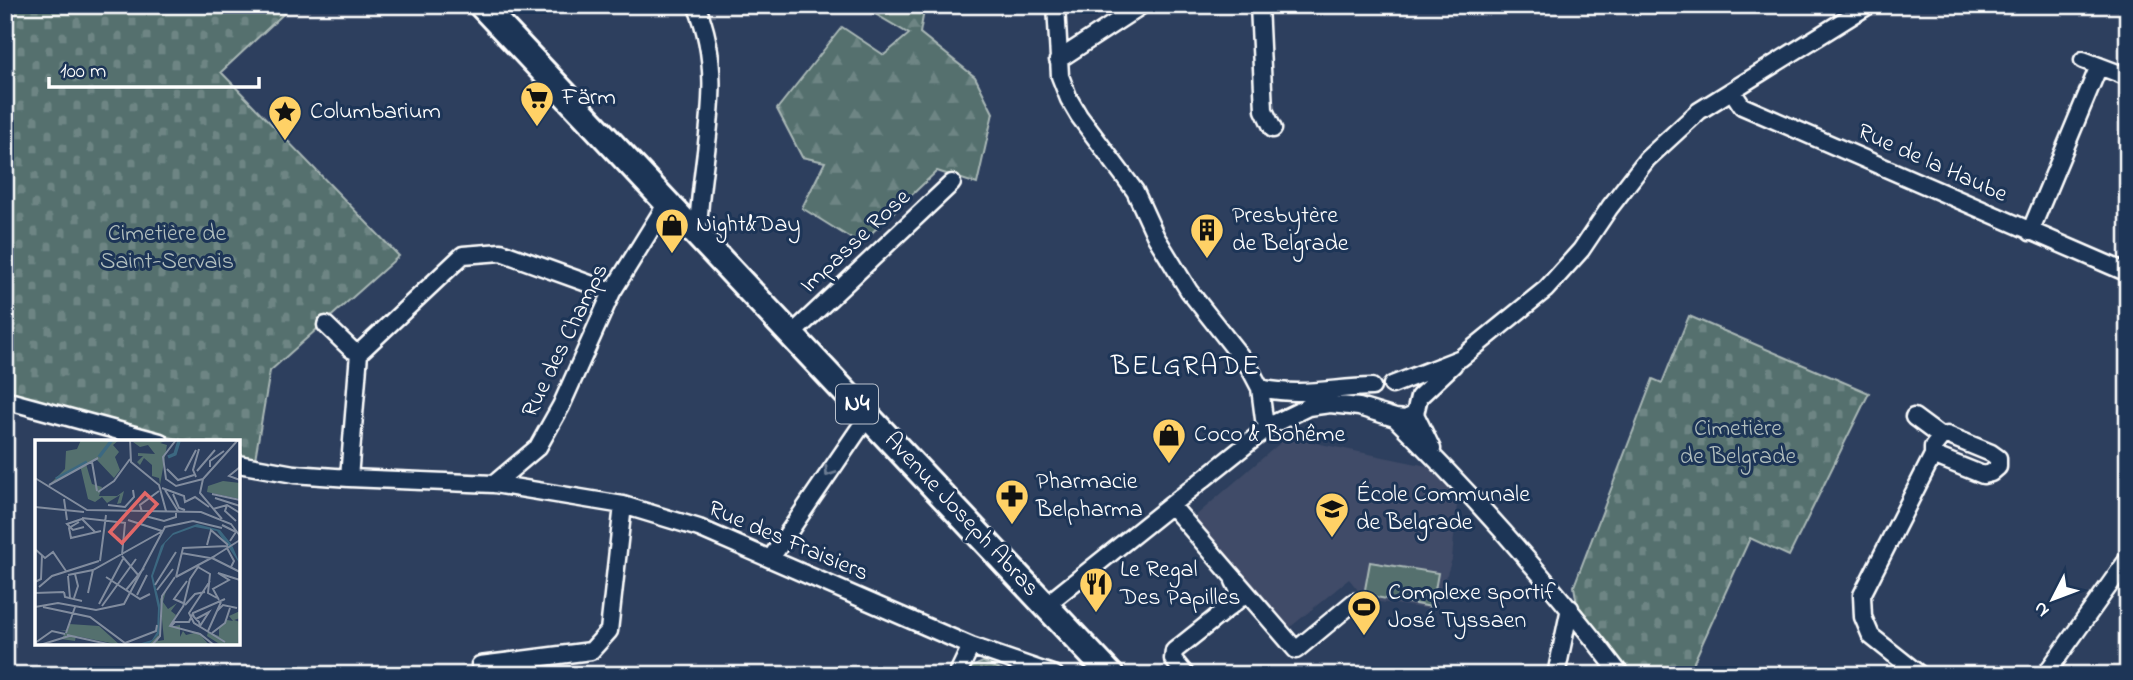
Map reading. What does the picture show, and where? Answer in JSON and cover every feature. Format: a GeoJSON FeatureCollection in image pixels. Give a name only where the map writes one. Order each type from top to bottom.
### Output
{"type":"FeatureCollection","features":[{"type":"Feature","properties":{"kind":"main road","name":"N4"},"geometry":{"type":"LineString","coordinates":[[481,5],[667,203]]}},
{"type":"Feature","properties":{"kind":"main road","name":"Avenue Joseph Abras"},"geometry":{"type":"LineString","coordinates":[[667,203],[1046,605],[1101,671]]}},
{"type":"Feature","properties":{"kind":"street"},"geometry":{"type":"LineString","coordinates":[[1056,5],[1060,76],[1079,116],[1135,191],[1171,263],[1189,291],[1250,368],[1260,395],[1264,419],[1271,425]]}},
{"type":"Feature","properties":{"kind":"street"},"geometry":{"type":"LineString","coordinates":[[1058,60],[1142,5]]}},
{"type":"Feature","properties":{"kind":"street"},"geometry":{"type":"LineString","coordinates":[[1259,5],[1264,110],[1273,130]]}},
{"type":"Feature","properties":{"kind":"street"},"geometry":{"type":"LineString","coordinates":[[1419,397],[1461,358],[1546,289],[1581,250],[1647,159],[1699,111],[1869,5]]}},
{"type":"Feature","properties":{"kind":"street"},"geometry":{"type":"LineString","coordinates":[[696,9],[712,67],[713,104],[698,205],[698,235]]}},
{"type":"Feature","properties":{"kind":"street"},"geometry":{"type":"LineString","coordinates":[[2083,60],[2128,77]]}},
{"type":"Feature","properties":{"kind":"street"},"geometry":{"type":"LineString","coordinates":[[2030,232],[2099,66]]}},
{"type":"Feature","properties":{"kind":"street","name":"Rue de la Haube"},"geometry":{"type":"LineString","coordinates":[[1731,91],[1742,106],[2121,271]]}},
{"type":"Feature","properties":{"kind":"street","name":"Impasse Rose"},"geometry":{"type":"LineString","coordinates":[[791,335],[952,183]]}},
{"type":"Feature","properties":{"kind":"street","name":"Rue des Champs"},"geometry":{"type":"LineString","coordinates":[[494,484],[538,447],[562,406],[612,292],[667,203]]}},
{"type":"Feature","properties":{"kind":"street"},"geometry":{"type":"LineString","coordinates":[[349,478],[359,353],[463,256],[501,252],[612,292]]}},
{"type":"Feature","properties":{"kind":"street"},"geometry":{"type":"LineString","coordinates":[[326,325],[351,349],[359,353]]}},
{"type":"Feature","properties":{"kind":"street"},"geometry":{"type":"LineString","coordinates":[[1392,385],[1461,358]]}},
{"type":"Feature","properties":{"kind":"street"},"geometry":{"type":"LineString","coordinates":[[1260,395],[1313,394],[1346,388],[1392,385],[1416,388],[1419,397],[1415,414],[1437,459]]}},
{"type":"Feature","properties":{"kind":"street"},"geometry":{"type":"LineString","coordinates":[[1359,407],[1359,396],[1372,387]]}},
{"type":"Feature","properties":{"kind":"street"},"geometry":{"type":"LineString","coordinates":[[1284,394],[1295,404],[1292,415]]}},
{"type":"Feature","properties":{"kind":"street"},"geometry":{"type":"LineString","coordinates":[[1253,439],[1260,395]]}},
{"type":"Feature","properties":{"kind":"street"},"geometry":{"type":"LineString","coordinates":[[5,400],[153,440]]}},
{"type":"Feature","properties":{"kind":"street"},"geometry":{"type":"LineString","coordinates":[[1046,605],[1271,425],[1308,407],[1319,406],[1359,407],[1406,419],[1415,414]]}},
{"type":"Feature","properties":{"kind":"street"},"geometry":{"type":"LineString","coordinates":[[771,558],[868,416]]}},
{"type":"Feature","properties":{"kind":"street"},"geometry":{"type":"LineString","coordinates":[[1914,417],[1941,437]]}},
{"type":"Feature","properties":{"kind":"street"},"geometry":{"type":"LineString","coordinates":[[1395,418],[1437,459],[1570,608],[1621,675]]}},
{"type":"Feature","properties":{"kind":"street"},"geometry":{"type":"LineString","coordinates":[[1920,675],[1871,636],[1863,617],[1861,595],[1933,455],[1933,447],[1941,437],[1947,435],[1991,453],[1998,458],[1998,467],[1983,475],[1933,455]]}},
{"type":"Feature","properties":{"kind":"street"},"geometry":{"type":"LineString","coordinates":[[240,464],[293,474],[494,484]]}},
{"type":"Feature","properties":{"kind":"street","name":"Rue des Fraisiers"},"geometry":{"type":"LineString","coordinates":[[494,484],[623,505],[699,528],[971,646],[1055,675]]}},
{"type":"Feature","properties":{"kind":"street"},"geometry":{"type":"LineString","coordinates":[[480,665],[591,651],[609,631],[623,505]]}},
{"type":"Feature","properties":{"kind":"street"},"geometry":{"type":"LineString","coordinates":[[1171,505],[1296,650],[1354,602]]}},
{"type":"Feature","properties":{"kind":"street"},"geometry":{"type":"LineString","coordinates":[[2045,675],[2128,559]]}},
{"type":"Feature","properties":{"kind":"street"},"geometry":{"type":"LineString","coordinates":[[1186,675],[1173,659],[1174,651],[1238,600],[1240,593],[1231,576]]}},
{"type":"Feature","properties":{"kind":"street"},"geometry":{"type":"LineString","coordinates":[[1556,675],[1570,608]]}},
{"type":"Feature","properties":{"kind":"street"},"geometry":{"type":"LineString","coordinates":[[957,675],[971,646]]}},
{"type":"Feature","properties":{"kind":"shaded area","name":"École Communale de Belgrade"},"geometry":{"type":"Polygon","coordinates":[[[1287,437],[1427,466],[1458,494],[1452,559],[1435,610],[1366,600],[1349,579],[1288,629],[1192,519],[1287,437]]]}},
{"type":"Feature","properties":{"kind":"green space","name":"Cimetière de Saint-Servais"},"geometry":{"type":"Polygon","coordinates":[[[5,5],[293,5],[221,72],[399,256],[270,371],[255,459],[240,455],[240,440],[181,440],[5,394],[5,5]]]}},
{"type":"Feature","properties":{"kind":"green space"},"geometry":{"type":"Polygon","coordinates":[[[866,5],[925,5],[920,33],[975,77],[993,113],[977,184],[937,171],[860,244],[802,208],[825,162],[802,157],[777,109],[842,27],[884,55],[909,34],[865,8],[866,5]]]}},
{"type":"Feature","properties":{"kind":"green space","name":"Cimetière de Belgrade"},"geometry":{"type":"Polygon","coordinates":[[[1689,316],[1869,393],[1789,556],[1750,538],[1688,675],[1630,675],[1577,605],[1574,586],[1653,379],[1662,383],[1689,316]]]}},
{"type":"Feature","properties":{"kind":"green space"},"geometry":{"type":"Polygon","coordinates":[[[1370,562],[1438,573],[1432,607],[1364,595],[1370,562]]]}},
{"type":"Feature","properties":{"kind":"green space"},"geometry":{"type":"Polygon","coordinates":[[[983,662],[1012,675],[964,675],[967,669],[983,662]]]}},
{"type":"Feature","properties":{"kind":"place","name":"Färm"},"geometry":{"type":"Point","coordinates":[537,128]}},
{"type":"Feature","properties":{"kind":"place","name":"Columbarium"},"geometry":{"type":"Point","coordinates":[285,142]}},
{"type":"Feature","properties":{"kind":"place","name":"Night&Day"},"geometry":{"type":"Point","coordinates":[672,255]}},
{"type":"Feature","properties":{"kind":"place","name":"Presbytère de Belgrade"},"geometry":{"type":"Point","coordinates":[1207,260]}},
{"type":"Feature","properties":{"kind":"place","name":"Coco & Bohême"},"geometry":{"type":"Point","coordinates":[1169,465]}},
{"type":"Feature","properties":{"kind":"place","name":"Pharmacie Belpharma"},"geometry":{"type":"Point","coordinates":[1012,526]}},
{"type":"Feature","properties":{"kind":"place","name":"École Communale de Belgrade"},"geometry":{"type":"Point","coordinates":[1332,539]}},
{"type":"Feature","properties":{"kind":"place","name":"Le Regal Des Papilles"},"geometry":{"type":"Point","coordinates":[1096,614]}},
{"type":"Feature","properties":{"kind":"place","name":"Complexe sportif José Tyssaen"},"geometry":{"type":"Point","coordinates":[1364,637]}},
{"type":"Feature","properties":{"kind":"district","name":"BELGRADE"},"geometry":{"type":"Point","coordinates":[1186,367]}}]}
